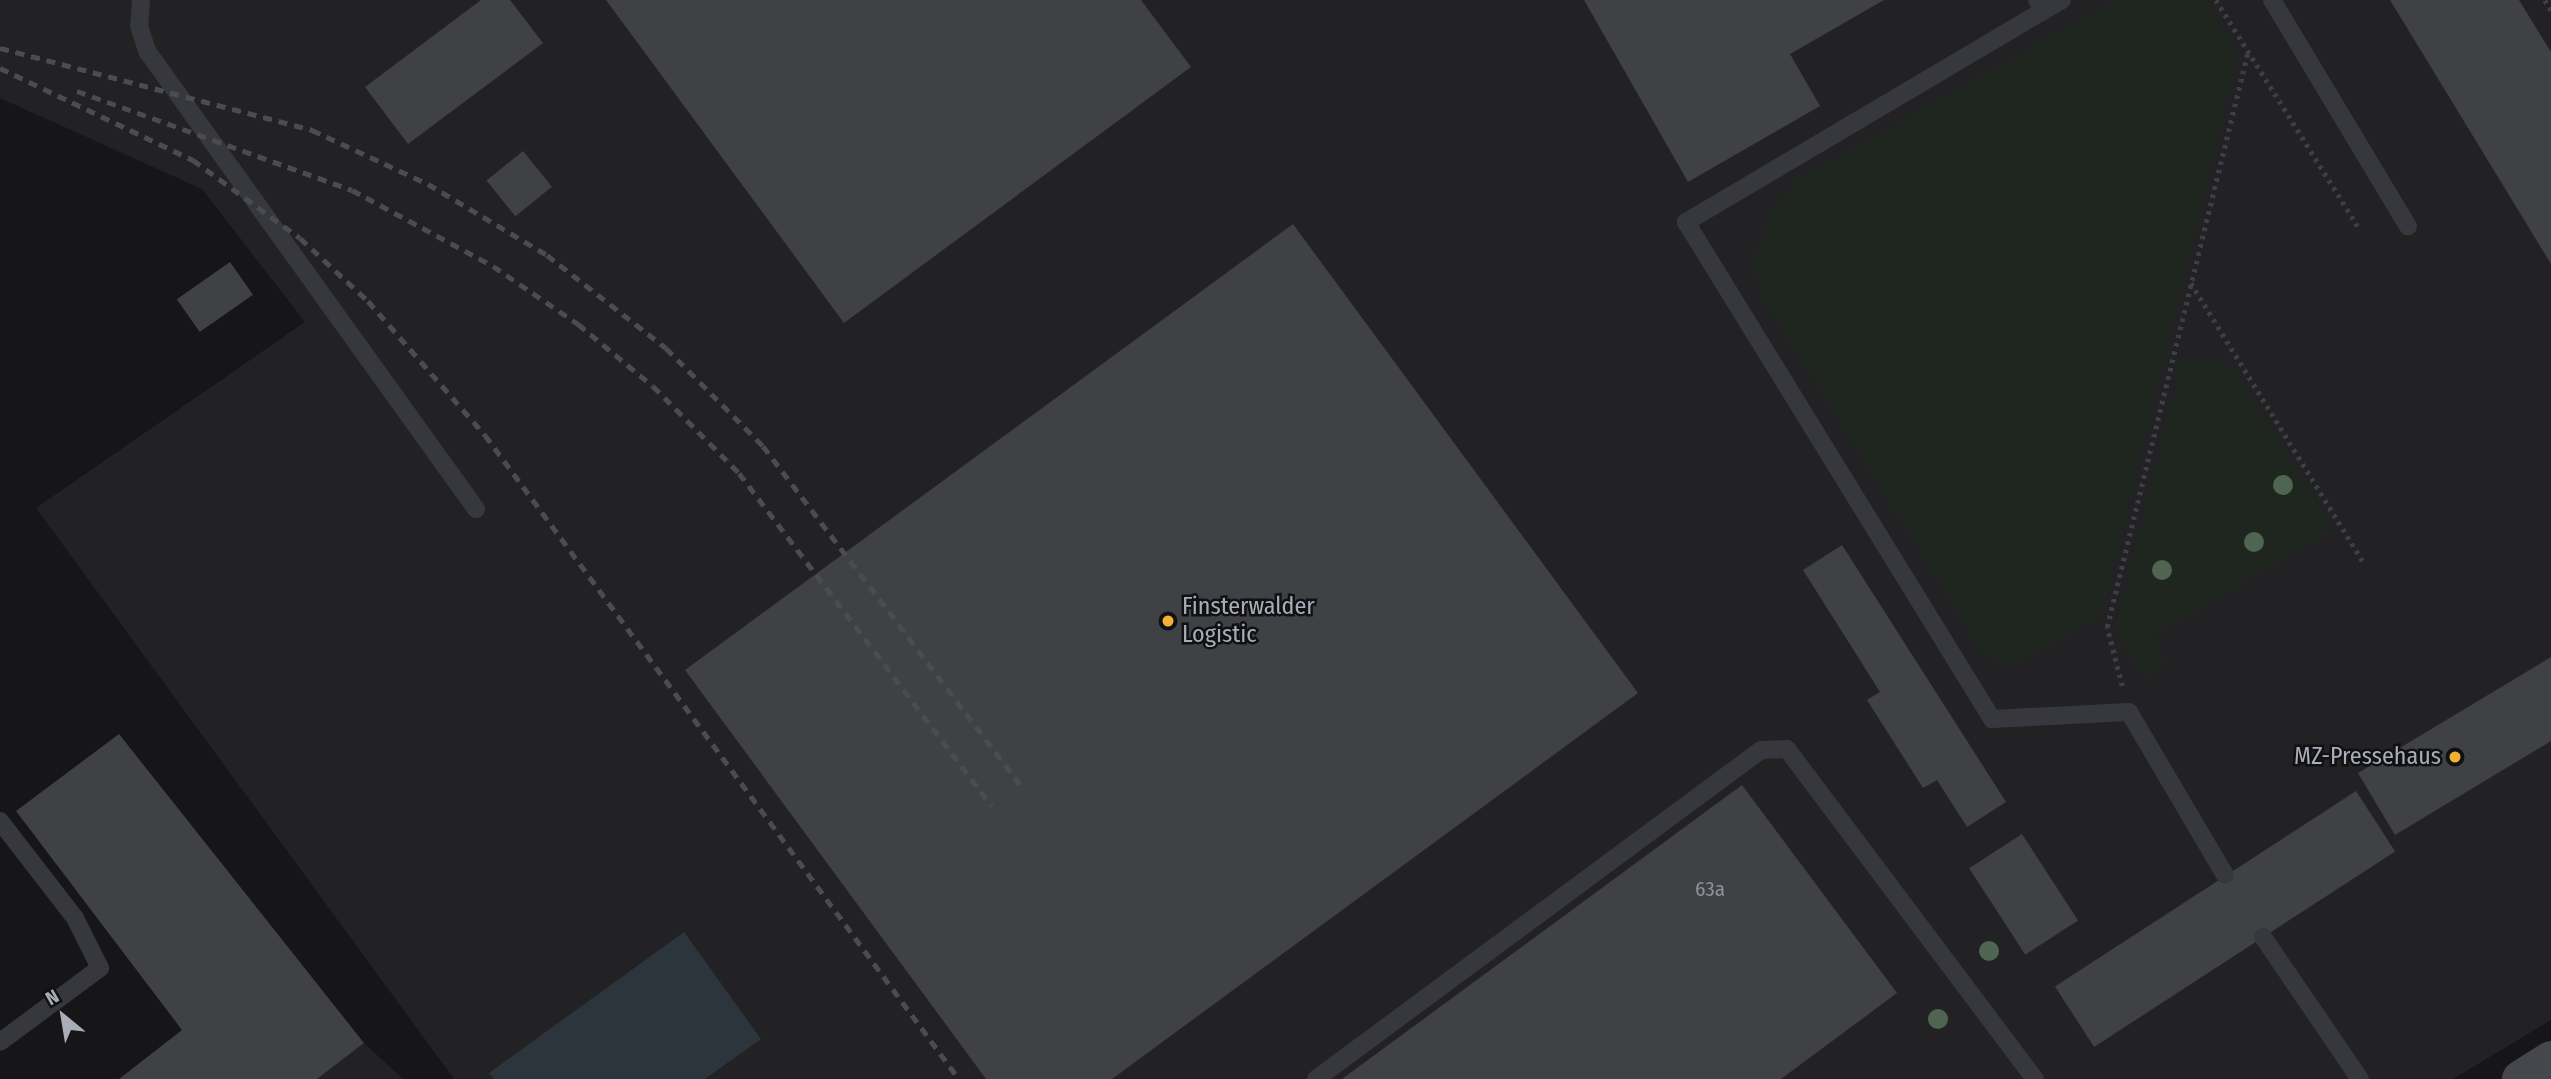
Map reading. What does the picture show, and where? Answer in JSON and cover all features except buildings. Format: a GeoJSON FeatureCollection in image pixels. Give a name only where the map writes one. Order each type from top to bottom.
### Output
{"type":"FeatureCollection","features":[{"type":"Feature","properties":{"kind":"main road"},"geometry":{"type":"LineString","coordinates":[[2521,1079],[2551,1060]]}},
{"type":"Feature","properties":{"kind":"lane"},"geometry":{"type":"LineString","coordinates":[[141,0],[139,26],[147,51],[476,509]]}},
{"type":"Feature","properties":{"kind":"lane"},"geometry":{"type":"LineString","coordinates":[[2062,0],[2040,6],[1686,222],[1992,719],[2129,712],[2225,875]]}},
{"type":"Feature","properties":{"kind":"lane"},"geometry":{"type":"LineString","coordinates":[[2272,0],[2408,226]]}},
{"type":"Feature","properties":{"kind":"lane"},"geometry":{"type":"LineString","coordinates":[[1316,1079],[1761,750],[1787,749],[2035,1079]]}},
{"type":"Feature","properties":{"kind":"lane"},"geometry":{"type":"LineString","coordinates":[[0,821],[75,918],[100,968],[0,1042]]}},
{"type":"Feature","properties":{"kind":"lane"},"geometry":{"type":"LineString","coordinates":[[2263,937],[2360,1079]]}},
{"type":"Feature","properties":{"kind":"path"},"geometry":{"type":"LineString","coordinates":[[2216,0],[2358,226]]}},
{"type":"Feature","properties":{"kind":"path"},"geometry":{"type":"LineString","coordinates":[[2545,0],[2551,10]]}},
{"type":"Feature","properties":{"kind":"path"},"geometry":{"type":"LineString","coordinates":[[2129,712],[2107,627],[2248,51]]}},
{"type":"Feature","properties":{"kind":"path"},"geometry":{"type":"LineString","coordinates":[[2190,282],[2365,565]]}},
{"type":"Feature","properties":{"kind":"shaded area"},"geometry":{"type":"Polygon","coordinates":[[[0,0],[2551,0],[2551,1020],[2453,1079],[454,1079],[36,508],[305,322],[202,189],[0,98],[0,0]]]}},
{"type":"Feature","properties":{"kind":"shaded area"},"geometry":{"type":"Polygon","coordinates":[[[2116,0],[2206,0],[2238,54],[2102,615],[2012,667],[1984,655],[1760,293],[1754,263],[1771,209],[1797,180],[2116,0]]]}},
{"type":"Feature","properties":{"kind":"shaded area"},"geometry":{"type":"Polygon","coordinates":[[[2183,357],[2233,366],[2333,529],[2152,637],[2168,663],[2144,678],[2114,629],[2183,357]]]}},
{"type":"Feature","properties":{"kind":"shaded area"},"geometry":{"type":"Polygon","coordinates":[[[684,932],[761,1039],[705,1079],[494,1079],[489,1073],[684,932]]]}},
{"type":"Feature","properties":{"kind":"shaded area"},"geometry":{"type":"Polygon","coordinates":[[[364,1043],[403,1079],[317,1079],[364,1043]]]}},
{"type":"Feature","properties":{"kind":"railway"},"geometry":{"type":"LineString","coordinates":[[0,48],[312,130],[428,184],[547,255],[666,348],[763,446],[1020,785]]}},
{"type":"Feature","properties":{"kind":"railway"},"geometry":{"type":"LineString","coordinates":[[0,68],[193,160],[300,238],[368,301],[485,435],[959,1079]]}},
{"type":"Feature","properties":{"kind":"railway"},"geometry":{"type":"LineString","coordinates":[[77,91],[352,190],[493,266],[578,324],[653,386],[739,473],[992,806]]}},
{"type":"Feature","properties":{"kind":"place","name":"Finsterwalder Logistic"},"geometry":{"type":"Point","coordinates":[1168,621]}},
{"type":"Feature","properties":{"kind":"place","name":"MZ-Pressehaus"},"geometry":{"type":"Point","coordinates":[2455,757]}}]}
